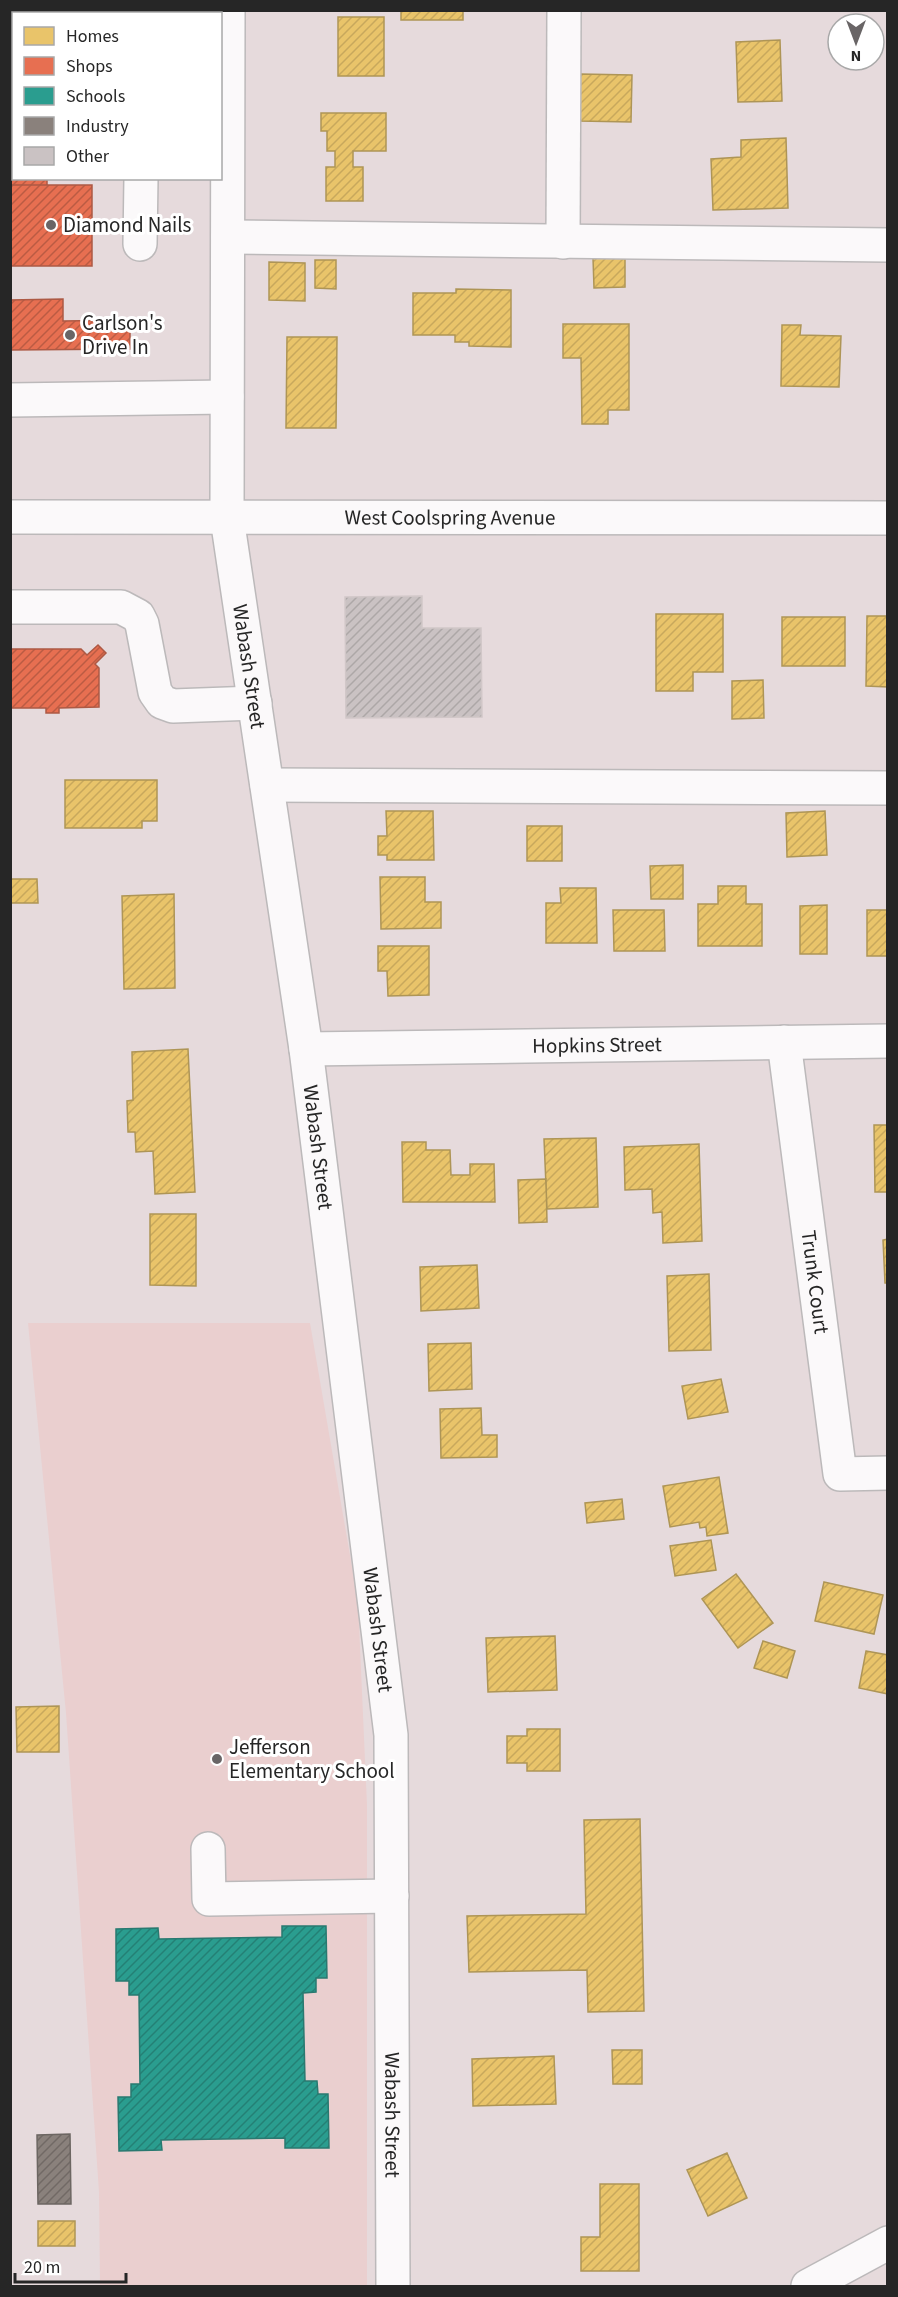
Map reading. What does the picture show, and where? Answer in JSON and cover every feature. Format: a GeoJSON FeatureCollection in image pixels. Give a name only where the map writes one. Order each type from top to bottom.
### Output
{"type":"FeatureCollection","features":[{"type":"Feature","properties":{"kind":"street","name":"Wabash Street"},"geometry":{"type":"LineString","coordinates":[[228,10],[224,135],[228,237],[227,518],[306,1049],[391,1736],[393,2286]]}},
{"type":"Feature","properties":{"kind":"street"},"geometry":{"type":"LineString","coordinates":[[563,242],[564,10]]}},
{"type":"Feature","properties":{"kind":"street"},"geometry":{"type":"LineString","coordinates":[[140,244],[141,180]]}},
{"type":"Feature","properties":{"kind":"street"},"geometry":{"type":"LineString","coordinates":[[228,237],[888,245]]}},
{"type":"Feature","properties":{"kind":"street"},"geometry":{"type":"LineString","coordinates":[[10,400],[227,397]]}},
{"type":"Feature","properties":{"kind":"street","name":"West Coolspring Avenue"},"geometry":{"type":"LineString","coordinates":[[10,517],[888,518]]}},
{"type":"Feature","properties":{"kind":"street"},"geometry":{"type":"LineString","coordinates":[[10,607],[121,607],[138,616],[142,624],[155,692],[162,702],[173,706],[255,703]]}},
{"type":"Feature","properties":{"kind":"street"},"geometry":{"type":"LineString","coordinates":[[267,785],[888,788]]}},
{"type":"Feature","properties":{"kind":"street","name":"Hopkins Street"},"geometry":{"type":"LineString","coordinates":[[306,1049],[888,1041]]}},
{"type":"Feature","properties":{"kind":"street","name":"Trunk Court"},"geometry":{"type":"LineString","coordinates":[[784,1042],[840,1474],[888,1473]]}},
{"type":"Feature","properties":{"kind":"street"},"geometry":{"type":"LineString","coordinates":[[208,1850],[209,1899],[392,1896]]}},
{"type":"Feature","properties":{"kind":"street"},"geometry":{"type":"LineString","coordinates":[[823,2283],[888,2243]]}},
{"type":"Feature","properties":{"kind":"shaded area","name":"Jefferson Elementary School"},"geometry":{"type":"Polygon","coordinates":[[[28,1323],[310,1323],[358,1602],[367,1805],[367,2286],[100,2286],[99,2192],[66,1713],[28,1323]]]}},
{"type":"Feature","properties":{"kind":"building: Homes"},"geometry":{"type":"Polygon","coordinates":[[[401,10],[463,10],[463,20],[401,20],[401,10]]]}},
{"type":"Feature","properties":{"kind":"building: Homes"},"geometry":{"type":"Polygon","coordinates":[[[338,17],[384,17],[384,76],[338,76],[338,17]]]}},
{"type":"Feature","properties":{"kind":"building: Homes"},"geometry":{"type":"Polygon","coordinates":[[[780,40],[782,101],[738,102],[736,42],[780,40]]]}},
{"type":"Feature","properties":{"kind":"building: Homes"},"geometry":{"type":"Polygon","coordinates":[[[580,74],[632,75],[631,122],[579,121],[580,74]]]}},
{"type":"Feature","properties":{"kind":"building: Homes"},"geometry":{"type":"Polygon","coordinates":[[[321,113],[386,113],[386,151],[353,151],[353,167],[363,167],[363,201],[326,201],[326,167],[335,167],[335,151],[327,151],[327,131],[321,131],[321,113]]]}},
{"type":"Feature","properties":{"kind":"building: Homes"},"geometry":{"type":"Polygon","coordinates":[[[786,138],[788,208],[713,210],[711,159],[741,157],[741,140],[786,138]]]}},
{"type":"Feature","properties":{"kind":"building: Homes"},"geometry":{"type":"Polygon","coordinates":[[[593,258],[625,258],[625,287],[594,288],[593,258]]]}},
{"type":"Feature","properties":{"kind":"building: Homes"},"geometry":{"type":"Polygon","coordinates":[[[315,260],[336,260],[336,289],[315,288],[315,260]]]}},
{"type":"Feature","properties":{"kind":"building: Homes"},"geometry":{"type":"Polygon","coordinates":[[[269,262],[305,263],[305,301],[269,300],[269,262]]]}},
{"type":"Feature","properties":{"kind":"building: Homes"},"geometry":{"type":"Polygon","coordinates":[[[456,289],[511,290],[511,347],[469,346],[469,342],[455,342],[455,335],[413,335],[413,293],[456,293],[456,289]]]}},
{"type":"Feature","properties":{"kind":"building: Homes"},"geometry":{"type":"Polygon","coordinates":[[[563,324],[629,324],[629,410],[608,410],[608,424],[582,424],[581,358],[563,358],[563,324]]]}},
{"type":"Feature","properties":{"kind":"building: Homes"},"geometry":{"type":"Polygon","coordinates":[[[782,325],[801,325],[800,335],[841,336],[839,387],[781,386],[782,325]]]}},
{"type":"Feature","properties":{"kind":"building: Homes"},"geometry":{"type":"Polygon","coordinates":[[[287,337],[337,337],[336,428],[286,428],[287,337]]]}},
{"type":"Feature","properties":{"kind":"building: Homes"},"geometry":{"type":"Polygon","coordinates":[[[656,614],[723,614],[723,672],[693,672],[693,691],[656,691],[656,614]]]}},
{"type":"Feature","properties":{"kind":"building: Homes"},"geometry":{"type":"Polygon","coordinates":[[[867,616],[888,616],[888,687],[866,686],[867,616]]]}},
{"type":"Feature","properties":{"kind":"building: Homes"},"geometry":{"type":"Polygon","coordinates":[[[782,617],[845,617],[845,666],[782,666],[782,617]]]}},
{"type":"Feature","properties":{"kind":"building: Homes"},"geometry":{"type":"Polygon","coordinates":[[[763,680],[764,718],[732,719],[732,681],[763,680]]]}},
{"type":"Feature","properties":{"kind":"building: Homes"},"geometry":{"type":"Polygon","coordinates":[[[65,780],[157,780],[157,821],[142,821],[142,828],[65,828],[65,780]]]}},
{"type":"Feature","properties":{"kind":"building: Homes"},"geometry":{"type":"Polygon","coordinates":[[[386,811],[433,811],[434,860],[387,860],[387,855],[378,855],[378,836],[387,836],[386,811]]]}},
{"type":"Feature","properties":{"kind":"building: Homes"},"geometry":{"type":"Polygon","coordinates":[[[825,811],[827,855],[787,857],[786,813],[825,811]]]}},
{"type":"Feature","properties":{"kind":"building: Homes"},"geometry":{"type":"Polygon","coordinates":[[[527,826],[562,826],[562,861],[527,861],[527,826]]]}},
{"type":"Feature","properties":{"kind":"building: Homes"},"geometry":{"type":"Polygon","coordinates":[[[683,865],[683,899],[651,899],[650,866],[683,865]]]}},
{"type":"Feature","properties":{"kind":"building: Homes"},"geometry":{"type":"Polygon","coordinates":[[[380,877],[425,877],[425,902],[441,902],[441,928],[381,929],[380,877]]]}},
{"type":"Feature","properties":{"kind":"building: Homes"},"geometry":{"type":"Polygon","coordinates":[[[10,879],[37,879],[38,903],[10,903],[10,879]]]}},
{"type":"Feature","properties":{"kind":"building: Homes"},"geometry":{"type":"Polygon","coordinates":[[[718,886],[746,886],[746,904],[762,904],[762,946],[698,946],[698,904],[718,904],[718,886]]]}},
{"type":"Feature","properties":{"kind":"building: Homes"},"geometry":{"type":"Polygon","coordinates":[[[560,888],[596,888],[597,943],[546,943],[546,903],[561,903],[560,888]]]}},
{"type":"Feature","properties":{"kind":"building: Homes"},"geometry":{"type":"Polygon","coordinates":[[[174,894],[175,988],[124,989],[122,896],[174,894]]]}},
{"type":"Feature","properties":{"kind":"building: Homes"},"geometry":{"type":"Polygon","coordinates":[[[827,905],[827,954],[800,954],[800,906],[827,905]]]}},
{"type":"Feature","properties":{"kind":"building: Homes"},"geometry":{"type":"Polygon","coordinates":[[[613,910],[664,910],[665,951],[614,951],[613,910]]]}},
{"type":"Feature","properties":{"kind":"building: Homes"},"geometry":{"type":"Polygon","coordinates":[[[867,910],[888,910],[888,956],[867,956],[867,910]]]}},
{"type":"Feature","properties":{"kind":"building: Homes"},"geometry":{"type":"Polygon","coordinates":[[[378,946],[429,946],[429,995],[388,996],[387,971],[378,971],[378,946]]]}},
{"type":"Feature","properties":{"kind":"building: Homes"},"geometry":{"type":"Polygon","coordinates":[[[188,1049],[195,1192],[155,1194],[153,1151],[136,1152],[135,1132],[128,1132],[127,1101],[133,1100],[132,1052],[188,1049]]]}},
{"type":"Feature","properties":{"kind":"building: Homes"},"geometry":{"type":"Polygon","coordinates":[[[874,1125],[888,1125],[888,1192],[875,1192],[874,1125]]]}},
{"type":"Feature","properties":{"kind":"building: Homes"},"geometry":{"type":"Polygon","coordinates":[[[596,1138],[598,1207],[547,1209],[544,1139],[596,1138]]]}},
{"type":"Feature","properties":{"kind":"building: Homes"},"geometry":{"type":"Polygon","coordinates":[[[402,1142],[426,1142],[426,1150],[450,1150],[451,1175],[470,1175],[470,1164],[494,1164],[495,1202],[403,1202],[402,1142]]]}},
{"type":"Feature","properties":{"kind":"building: Homes"},"geometry":{"type":"Polygon","coordinates":[[[699,1144],[702,1241],[663,1243],[662,1212],[653,1213],[652,1189],[625,1190],[624,1147],[699,1144]]]}},
{"type":"Feature","properties":{"kind":"building: Homes"},"geometry":{"type":"Polygon","coordinates":[[[546,1179],[547,1222],[519,1223],[518,1180],[546,1179]]]}},
{"type":"Feature","properties":{"kind":"building: Homes"},"geometry":{"type":"Polygon","coordinates":[[[150,1214],[196,1214],[196,1286],[150,1285],[150,1214]]]}},
{"type":"Feature","properties":{"kind":"building: Homes"},"geometry":{"type":"Polygon","coordinates":[[[888,1239],[888,1283],[885,1283],[883,1240],[888,1239]]]}},
{"type":"Feature","properties":{"kind":"building: Homes"},"geometry":{"type":"Polygon","coordinates":[[[477,1265],[479,1308],[421,1311],[420,1267],[477,1265]]]}},
{"type":"Feature","properties":{"kind":"building: Homes"},"geometry":{"type":"Polygon","coordinates":[[[709,1274],[711,1350],[669,1351],[667,1276],[709,1274]]]}},
{"type":"Feature","properties":{"kind":"building: Homes"},"geometry":{"type":"Polygon","coordinates":[[[471,1343],[472,1389],[429,1391],[428,1344],[471,1343]]]}},
{"type":"Feature","properties":{"kind":"building: Homes"},"geometry":{"type":"Polygon","coordinates":[[[721,1379],[728,1412],[688,1419],[682,1386],[721,1379]]]}},
{"type":"Feature","properties":{"kind":"building: Homes"},"geometry":{"type":"Polygon","coordinates":[[[481,1408],[482,1435],[497,1435],[497,1457],[441,1458],[440,1409],[481,1408]]]}},
{"type":"Feature","properties":{"kind":"building: Homes"},"geometry":{"type":"Polygon","coordinates":[[[719,1477],[728,1533],[707,1536],[706,1527],[700,1528],[699,1522],[670,1527],[663,1486],[719,1477]]]}},
{"type":"Feature","properties":{"kind":"building: Homes"},"geometry":{"type":"Polygon","coordinates":[[[622,1499],[624,1519],[587,1523],[585,1503],[622,1499]]]}},
{"type":"Feature","properties":{"kind":"building: Homes"},"geometry":{"type":"Polygon","coordinates":[[[711,1540],[716,1570],[675,1576],[670,1546],[711,1540]]]}},
{"type":"Feature","properties":{"kind":"building: Homes"},"geometry":{"type":"Polygon","coordinates":[[[736,1574],[773,1623],[738,1648],[702,1599],[736,1574]]]}},
{"type":"Feature","properties":{"kind":"building: Homes"},"geometry":{"type":"Polygon","coordinates":[[[824,1582],[883,1595],[874,1634],[815,1621],[824,1582]]]}},
{"type":"Feature","properties":{"kind":"building: Homes"},"geometry":{"type":"Polygon","coordinates":[[[555,1636],[557,1690],[488,1692],[486,1638],[555,1636]]]}},
{"type":"Feature","properties":{"kind":"building: Homes"},"geometry":{"type":"Polygon","coordinates":[[[763,1641],[795,1651],[787,1678],[754,1668],[763,1641]]]}},
{"type":"Feature","properties":{"kind":"building: Homes"},"geometry":{"type":"Polygon","coordinates":[[[866,1651],[888,1655],[888,1694],[859,1688],[866,1651]]]}},
{"type":"Feature","properties":{"kind":"building: Homes"},"geometry":{"type":"Polygon","coordinates":[[[59,1706],[59,1752],[17,1752],[16,1707],[59,1706]]]}},
{"type":"Feature","properties":{"kind":"building: Homes"},"geometry":{"type":"Polygon","coordinates":[[[527,1729],[560,1729],[560,1771],[527,1771],[527,1763],[507,1763],[507,1736],[527,1736],[527,1729]]]}},
{"type":"Feature","properties":{"kind":"building: Homes"},"geometry":{"type":"Polygon","coordinates":[[[640,1819],[644,2011],[588,2012],[587,1970],[469,1972],[467,1916],[586,1914],[584,1820],[640,1819]]]}},
{"type":"Feature","properties":{"kind":"building: Homes"},"geometry":{"type":"Polygon","coordinates":[[[612,2050],[642,2050],[642,2084],[613,2084],[612,2050]]]}},
{"type":"Feature","properties":{"kind":"building: Homes"},"geometry":{"type":"Polygon","coordinates":[[[554,2056],[556,2104],[473,2106],[472,2059],[554,2056]]]}},
{"type":"Feature","properties":{"kind":"building: Homes"},"geometry":{"type":"Polygon","coordinates":[[[727,2153],[747,2198],[708,2216],[687,2170],[727,2153]]]}},
{"type":"Feature","properties":{"kind":"building: Homes"},"geometry":{"type":"Polygon","coordinates":[[[600,2184],[639,2184],[639,2271],[581,2271],[581,2237],[600,2237],[600,2184]]]}},
{"type":"Feature","properties":{"kind":"building: Homes"},"geometry":{"type":"Polygon","coordinates":[[[38,2221],[75,2221],[75,2246],[38,2246],[38,2221]]]}},
{"type":"Feature","properties":{"kind":"building: Shops"},"geometry":{"type":"Polygon","coordinates":[[[10,10],[49,10],[49,12],[12,12],[12,42],[10,42],[10,10]]]}},
{"type":"Feature","properties":{"kind":"building: Shops"},"geometry":{"type":"Polygon","coordinates":[[[10,42],[12,42],[12,124],[10,124],[10,42]]]}},
{"type":"Feature","properties":{"kind":"building: Shops"},"geometry":{"type":"Polygon","coordinates":[[[10,124],[12,124],[12,180],[47,180],[47,185],[10,185],[10,124]]]}},
{"type":"Feature","properties":{"kind":"building: Shops","name":"Diamond Nails"},"geometry":{"type":"Polygon","coordinates":[[[10,185],[92,185],[92,266],[10,266],[10,185]]]}},
{"type":"Feature","properties":{"kind":"building: Shops","name":"Carlson's Drive In"},"geometry":{"type":"Polygon","coordinates":[[[63,299],[63,321],[130,320],[130,349],[10,350],[10,300],[63,299]]]}},
{"type":"Feature","properties":{"kind":"building: Shops"},"geometry":{"type":"Polygon","coordinates":[[[98,645],[106,653],[95,664],[99,668],[99,707],[59,708],[59,713],[46,713],[46,708],[10,708],[10,649],[81,649],[87,655],[98,645]]]}},
{"type":"Feature","properties":{"kind":"building: Schools"},"geometry":{"type":"Polygon","coordinates":[[[282,1926],[326,1926],[327,1978],[316,1978],[316,1992],[303,1993],[305,2081],[317,2081],[318,2094],[328,2094],[329,2148],[285,2148],[285,2138],[161,2140],[162,2150],[119,2151],[118,2097],[131,2097],[131,2084],[140,2084],[139,1995],[129,1995],[129,1981],[116,1981],[116,1929],[158,1928],[159,1939],[282,1937],[282,1926]]]}},
{"type":"Feature","properties":{"kind":"building: Industry"},"geometry":{"type":"Polygon","coordinates":[[[70,2134],[71,2204],[38,2204],[37,2135],[70,2134]]]}},
{"type":"Feature","properties":{"kind":"building: Other"},"geometry":{"type":"Polygon","coordinates":[[[422,596],[422,628],[481,628],[482,717],[346,718],[345,597],[422,596]]]}},
{"type":"Feature","properties":{"kind":"place","name":"Diamond Nails"},"geometry":{"type":"Point","coordinates":[51,225]}},
{"type":"Feature","properties":{"kind":"place","name":"Carlson's Drive In"},"geometry":{"type":"Point","coordinates":[70,335]}},
{"type":"Feature","properties":{"kind":"place","name":"Jefferson Elementary School"},"geometry":{"type":"Point","coordinates":[217,1759]}}]}
